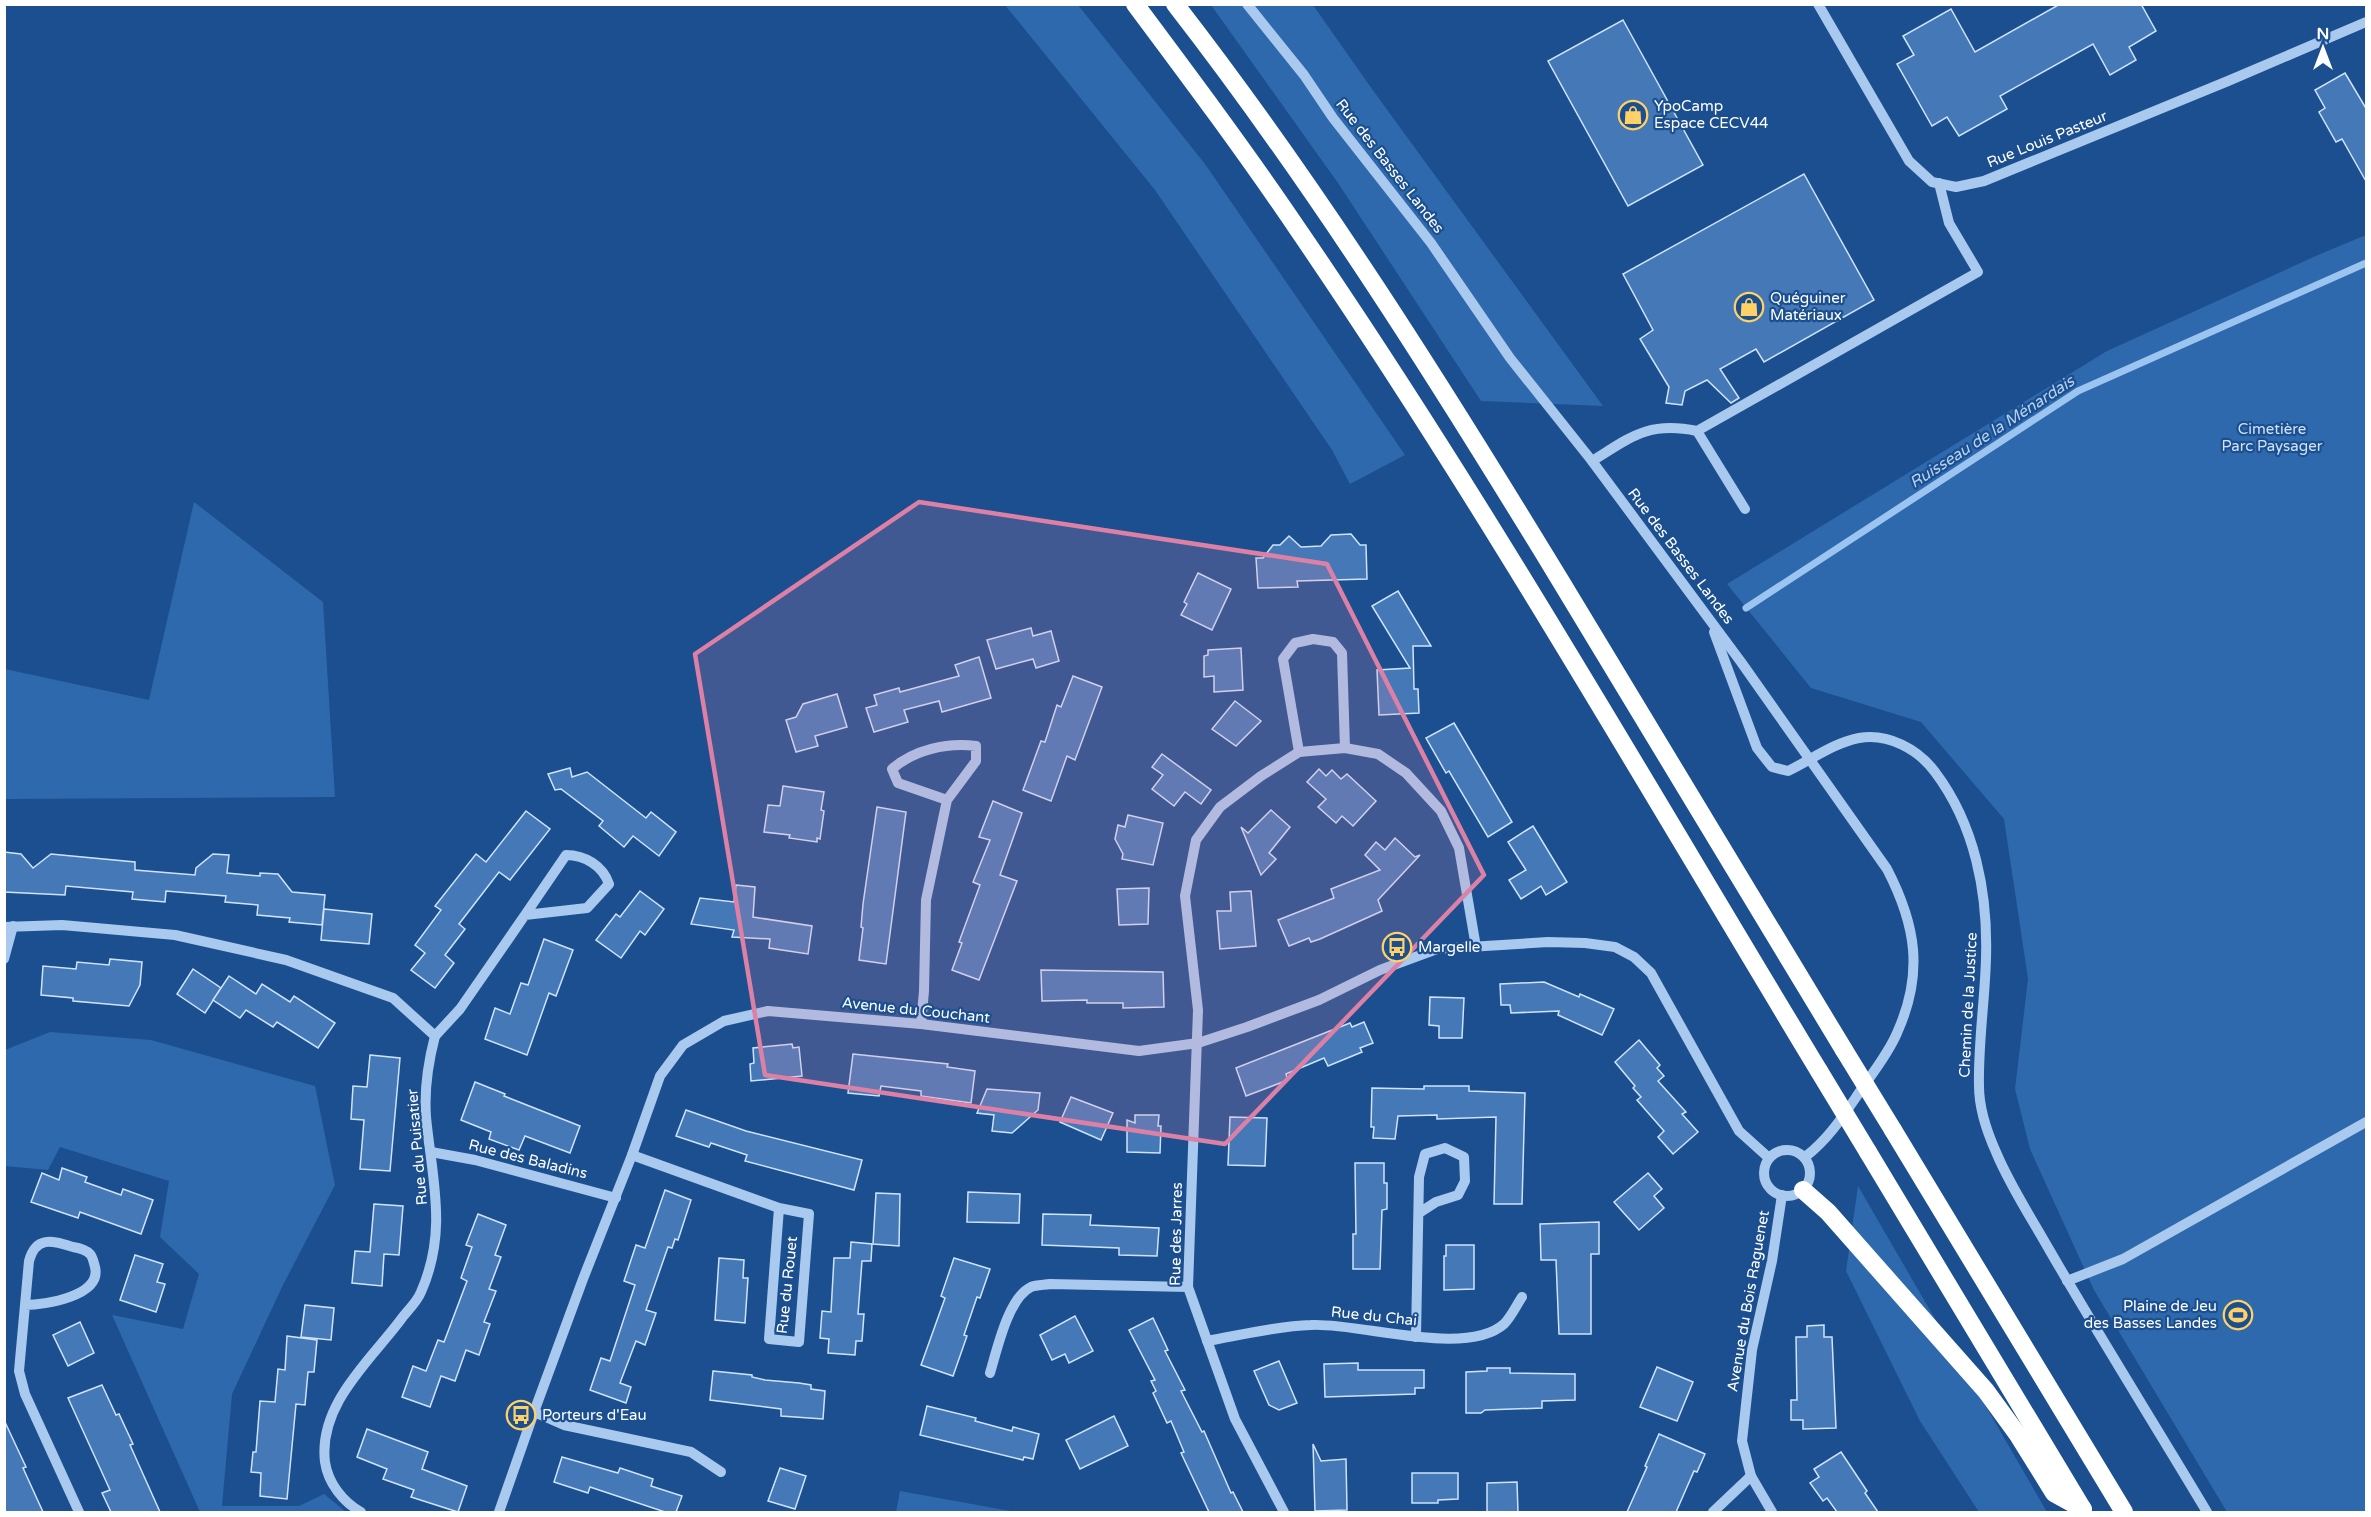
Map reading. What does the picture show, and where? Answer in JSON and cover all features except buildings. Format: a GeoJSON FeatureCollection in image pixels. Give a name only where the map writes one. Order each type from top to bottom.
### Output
{"type":"FeatureCollection","features":[{"type":"Feature","properties":{"kind":"highway"},"geometry":{"type":"LineString","coordinates":[[1135,4],[1268,187],[1378,350],[1554,633],[2084,1511]]}},
{"type":"Feature","properties":{"kind":"highway"},"geometry":{"type":"LineString","coordinates":[[1175,4],[1316,198],[1418,353],[1523,520],[2124,1512]]}},
{"type":"Feature","properties":{"kind":"highway"},"geometry":{"type":"LineString","coordinates":[[1803,1190],[1828,1212],[1986,1391],[2018,1435],[2054,1493],[2084,1511]]}},
{"type":"Feature","properties":{"kind":"street","name":"Rue des Basses Landes"},"geometry":{"type":"LineString","coordinates":[[1247,4],[1304,75],[1377,176],[1431,243],[1510,358],[1592,461],[1710,621],[1887,869],[1901,896],[1910,927],[1913,971],[1908,1000],[1897,1033],[1830,1135],[1804,1157]]}},
{"type":"Feature","properties":{"kind":"street"},"geometry":{"type":"LineString","coordinates":[[1255,4],[1277,43]]}},
{"type":"Feature","properties":{"kind":"street"},"geometry":{"type":"LineString","coordinates":[[1592,461],[1636,433],[1668,427],[1697,431],[1978,272],[1949,223],[1939,183],[1932,182],[1909,161],[1818,4]]}},
{"type":"Feature","properties":{"kind":"street","name":"Rue Louis Pasteur"},"geometry":{"type":"LineString","coordinates":[[1939,183],[1956,187],[1984,181],[2367,22]]}},
{"type":"Feature","properties":{"kind":"street"},"geometry":{"type":"LineString","coordinates":[[1697,431],[1745,508]]}},
{"type":"Feature","properties":{"kind":"street","name":"Chemin de la Justice"},"geometry":{"type":"LineString","coordinates":[[1710,621],[1757,748],[1772,767],[1788,771],[1841,743],[1860,738],[1889,740],[1913,749],[1928,762],[1944,783],[1970,837],[1980,872],[1987,921],[1979,1088],[1986,1123],[1996,1153],[2067,1281],[2207,1512]]}},
{"type":"Feature","properties":{"kind":"street"},"geometry":{"type":"LineString","coordinates":[[1345,748],[1342,653],[1333,642],[1312,639],[1295,643],[1283,659],[1299,752],[1345,748],[1378,754],[1406,773],[1440,811],[1459,848],[1476,947]]}},
{"type":"Feature","properties":{"kind":"street"},"geometry":{"type":"LineString","coordinates":[[921,1024],[926,900],[947,800],[976,760],[976,746],[958,744],[934,749],[905,758],[892,769],[898,783],[947,800]]}},
{"type":"Feature","properties":{"kind":"street","name":"Rue des Jarres"},"geometry":{"type":"LineString","coordinates":[[1284,1512],[1235,1419],[1188,1287],[1198,1010],[1185,896],[1196,840],[1220,807],[1261,776],[1299,752]]}},
{"type":"Feature","properties":{"kind":"street"},"geometry":{"type":"LineString","coordinates":[[4,959],[9,926],[62,925],[175,935],[286,960],[393,998],[435,1036],[460,1009],[525,915],[567,855],[581,855],[605,872],[609,884],[587,908],[525,915]]}},
{"type":"Feature","properties":{"kind":"street","name":"Avenue du Couchant"},"geometry":{"type":"LineString","coordinates":[[500,1512],[534,1412],[660,1076],[683,1045],[724,1021],[768,1011],[921,1024],[1139,1051],[1198,1043],[1319,1000],[1380,970],[1437,949],[1548,942],[1585,943],[1615,947],[1634,957],[1651,973],[1739,1131],[1769,1158]]}},
{"type":"Feature","properties":{"kind":"street","name":"Rue du Puisatier"},"geometry":{"type":"LineString","coordinates":[[361,1512],[334,1488],[326,1471],[323,1446],[333,1410],[351,1382],[421,1294],[434,1248],[438,1207],[426,1116],[426,1071],[435,1036]]}},
{"type":"Feature","properties":{"kind":"street"},"geometry":{"type":"LineString","coordinates":[[2067,1281],[2123,1259],[2367,1122]]}},
{"type":"Feature","properties":{"kind":"street"},"geometry":{"type":"LineString","coordinates":[[1416,1337],[1419,1177],[1425,1154],[1445,1148],[1464,1157],[1465,1181],[1458,1195],[1436,1202],[1419,1213]]}},
{"type":"Feature","properties":{"kind":"street"},"geometry":{"type":"LineString","coordinates":[[1782,1150],[1798,1152],[1804,1157],[1809,1163],[1810,1178],[1803,1190],[1797,1194],[1782,1195],[1775,1192],[1764,1173],[1769,1158],[1782,1150]]}},
{"type":"Feature","properties":{"kind":"street","name":"Rue des Baladins"},"geometry":{"type":"LineString","coordinates":[[431,1152],[475,1160],[616,1198]]}},
{"type":"Feature","properties":{"kind":"street","name":"Rue du Rouet"},"geometry":{"type":"LineString","coordinates":[[632,1155],[779,1208],[809,1214],[799,1342],[769,1339],[779,1208]]}},
{"type":"Feature","properties":{"kind":"street","name":"Avenue du Bois Raguenet"},"geometry":{"type":"LineString","coordinates":[[1772,1512],[1751,1476],[1742,1441],[1752,1350],[1772,1261],[1782,1195]]}},
{"type":"Feature","properties":{"kind":"street"},"geometry":{"type":"LineString","coordinates":[[25,1305],[55,1303],[86,1288],[93,1282],[96,1273],[91,1254],[58,1242],[40,1243],[32,1250],[29,1261],[25,1305],[19,1371],[25,1394],[79,1512]]}},
{"type":"Feature","properties":{"kind":"street"},"geometry":{"type":"LineString","coordinates":[[990,1373],[1004,1327],[1018,1298],[1031,1287],[1050,1284],[1188,1287]]}},
{"type":"Feature","properties":{"kind":"street","name":"Rue du Chai"},"geometry":{"type":"LineString","coordinates":[[1207,1341],[1312,1324],[1416,1337],[1471,1337],[1489,1333],[1505,1323],[1522,1297]]}},
{"type":"Feature","properties":{"kind":"street"},"geometry":{"type":"LineString","coordinates":[[534,1412],[564,1425],[691,1452],[721,1472]]}},
{"type":"Feature","properties":{"kind":"street"},"geometry":{"type":"LineString","coordinates":[[1713,1512],[1751,1476]]}},
{"type":"Feature","properties":{"kind":"highlighted area"},"geometry":{"type":"Polygon","coordinates":[[[919,502],[1327,564],[1484,875],[1225,1144],[765,1075],[695,654],[919,502]]]}},
{"type":"Feature","properties":{"kind":"green space"},"geometry":{"type":"Polygon","coordinates":[[[1005,5],[1078,5],[1205,164],[1405,455],[1350,484],[1332,450],[1155,190],[1005,5]]]}},
{"type":"Feature","properties":{"kind":"green space"},"geometry":{"type":"Polygon","coordinates":[[[1211,5],[1313,5],[1603,406],[1481,401],[1338,183],[1211,5]]]}},
{"type":"Feature","properties":{"kind":"green space","name":"Cimetière Parc Paysager"},"geometry":{"type":"Polygon","coordinates":[[[2366,235],[2366,1512],[2227,1512],[2094,1290],[2030,1149],[2015,1089],[2028,979],[2004,819],[1921,722],[1811,688],[1727,584],[2107,351],[2366,235]]]}},
{"type":"Feature","properties":{"kind":"green space"},"geometry":{"type":"Polygon","coordinates":[[[194,502],[323,602],[335,797],[5,799],[5,669],[149,700],[194,502]]]}},
{"type":"Feature","properties":{"kind":"green space"},"geometry":{"type":"Polygon","coordinates":[[[50,1032],[151,1040],[315,1086],[335,1185],[282,1287],[232,1394],[222,1506],[299,1506],[324,1494],[346,1512],[200,1512],[112,1315],[183,1329],[199,1274],[160,1237],[169,1181],[60,1147],[48,1170],[5,1166],[5,1050],[50,1032]]]}},
{"type":"Feature","properties":{"kind":"green space"},"geometry":{"type":"Polygon","coordinates":[[[1858,1186],[2047,1512],[1979,1512],[1920,1421],[1846,1271],[1858,1186]]]}},
{"type":"Feature","properties":{"kind":"green space"},"geometry":{"type":"Polygon","coordinates":[[[900,1491],[1016,1512],[896,1512],[900,1491]]]}},
{"type":"Feature","properties":{"kind":"waterway","name":"Ruisseau de la Ménardais"},"geometry":{"type":"LineString","coordinates":[[1746,608],[2078,391],[2366,263]]}},
{"type":"Feature","properties":{"kind":"place","name":"YpoCamp Espace CECV44"},"geometry":{"type":"Point","coordinates":[1633,115]}},
{"type":"Feature","properties":{"kind":"place","name":"Quéguiner Matériaux"},"geometry":{"type":"Point","coordinates":[1749,307]}},
{"type":"Feature","properties":{"kind":"place","name":"Margelle"},"geometry":{"type":"Point","coordinates":[1397,947]}},
{"type":"Feature","properties":{"kind":"place","name":"Plaine de Jeu des Basses Landes"},"geometry":{"type":"Point","coordinates":[2238,1315]}},
{"type":"Feature","properties":{"kind":"place","name":"Porteurs d'Eau"},"geometry":{"type":"Point","coordinates":[521,1415]}}]}
